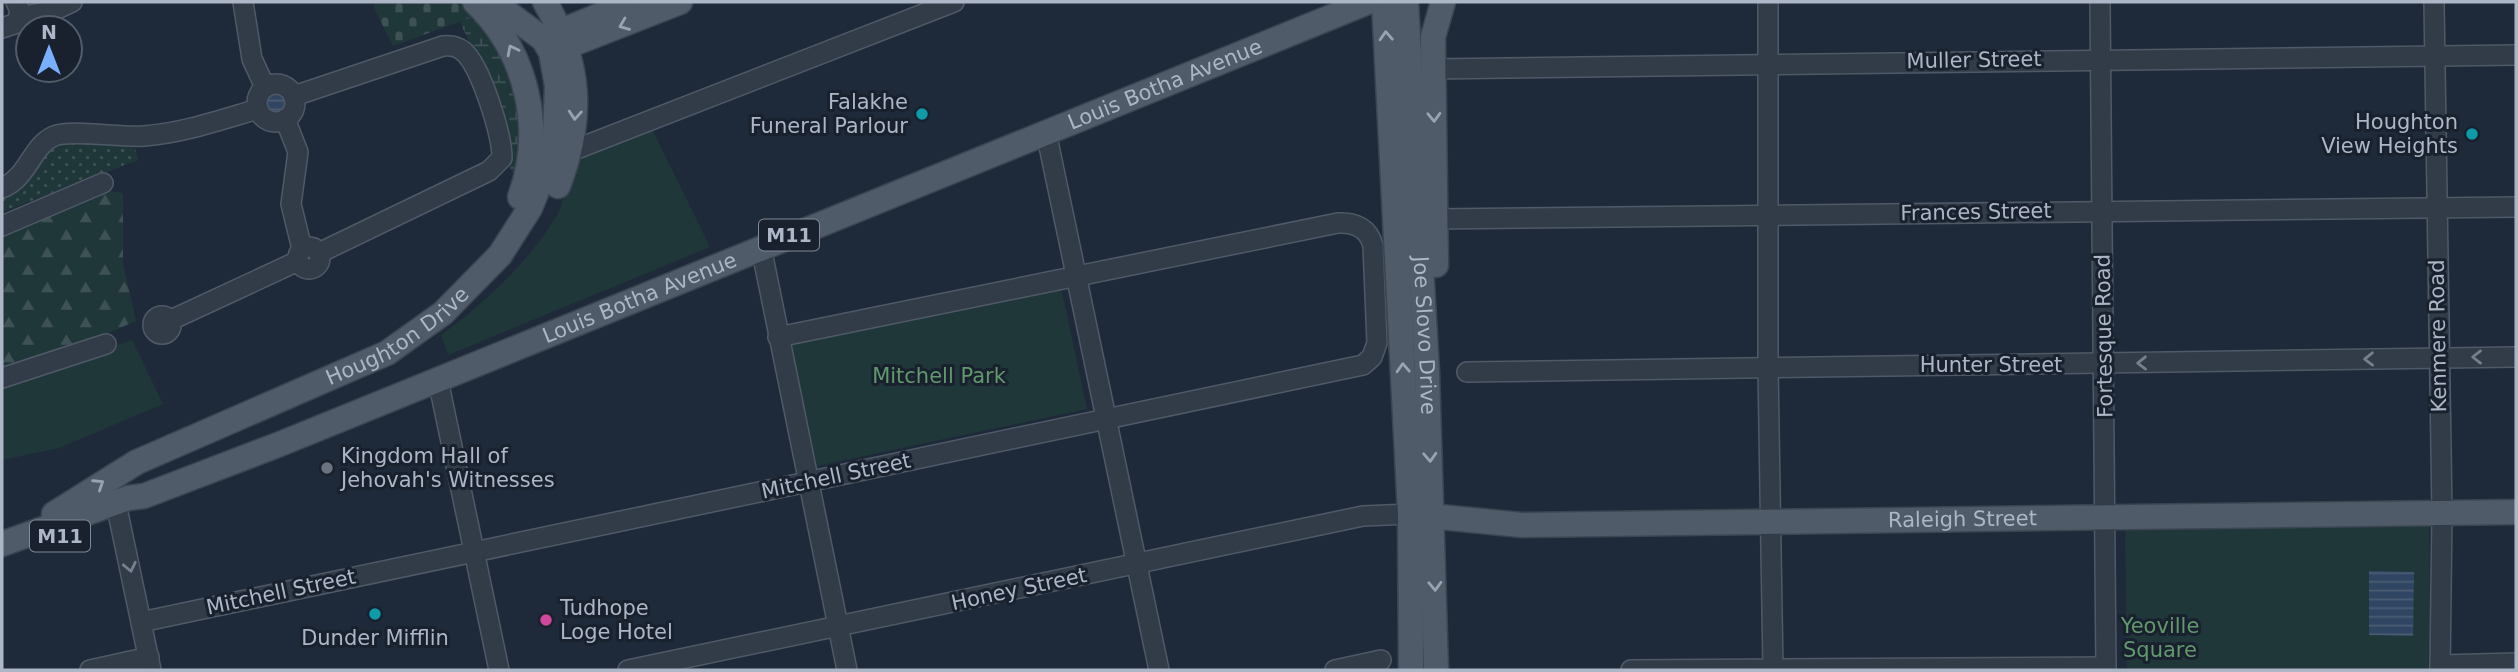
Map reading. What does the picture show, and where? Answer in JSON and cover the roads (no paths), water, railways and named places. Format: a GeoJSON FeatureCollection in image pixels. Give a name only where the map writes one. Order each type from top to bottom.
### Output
{"type":"FeatureCollection","features":[{"type":"Feature","properties":{"kind":"main road"},"geometry":{"type":"LineString","coordinates":[[475,2],[492,19],[516,57],[528,99],[531,135],[531,158],[524,189],[481,275]]}},
{"type":"Feature","properties":{"kind":"main road"},"geometry":{"type":"LineString","coordinates":[[493,2],[556,42]]}},
{"type":"Feature","properties":{"kind":"main road","name":"Houghton Drive"},"geometry":{"type":"LineString","coordinates":[[128,503],[146,472],[178,451],[383,365],[439,334],[480,298],[522,251],[544,216],[560,153],[556,42],[545,2]]}},
{"type":"Feature","properties":{"kind":"main road"},"geometry":{"type":"LineString","coordinates":[[556,42],[632,2]]}},
{"type":"Feature","properties":{"kind":"main road"},"geometry":{"type":"LineString","coordinates":[[556,42],[680,2]]}},
{"type":"Feature","properties":{"kind":"main road","name":"Louis Botha Avenue"},"geometry":{"type":"LineString","coordinates":[[7,543],[128,503],[438,380],[1368,2]]}},
{"type":"Feature","properties":{"kind":"main road","name":"Joe Slovo Drive"},"geometry":{"type":"LineString","coordinates":[[1384,2],[1421,516],[1436,670]]}},
{"type":"Feature","properties":{"kind":"main road","name":"Joe Slovo Drive"},"geometry":{"type":"LineString","coordinates":[[1406,2],[1427,371],[1411,670]]}},
{"type":"Feature","properties":{"kind":"main road"},"geometry":{"type":"LineString","coordinates":[[1427,371],[1434,368],[1437,355],[1433,69],[1435,26],[1443,2]]}},
{"type":"Feature","properties":{"kind":"main road","name":"Houghton Drive"},"geometry":{"type":"LineString","coordinates":[[7,543],[137,462],[387,353],[443,313],[481,275],[521,224],[560,153]]}},
{"type":"Feature","properties":{"kind":"main road","name":"Raleigh Street"},"geometry":{"type":"LineString","coordinates":[[1421,516],[1522,525],[1770,524],[2516,512]]}},
{"type":"Feature","properties":{"kind":"street"},"geometry":{"type":"LineString","coordinates":[[2,28],[12,27],[18,9],[55,10],[72,2]]}},
{"type":"Feature","properties":{"kind":"street"},"geometry":{"type":"LineString","coordinates":[[243,2],[252,59],[265,87]]}},
{"type":"Feature","properties":{"kind":"street"},"geometry":{"type":"LineString","coordinates":[[560,153],[954,2]]}},
{"type":"Feature","properties":{"kind":"street"},"geometry":{"type":"LineString","coordinates":[[1768,2],[1768,367],[1773,669]]}},
{"type":"Feature","properties":{"kind":"street","name":"Fortesque Road"},"geometry":{"type":"LineString","coordinates":[[2100,2],[2107,517],[2106,668]]}},
{"type":"Feature","properties":{"kind":"street","name":"Kenmere Road"},"geometry":{"type":"LineString","coordinates":[[2434,2],[2442,513],[2440,668]]}},
{"type":"Feature","properties":{"kind":"street"},"geometry":{"type":"LineString","coordinates":[[171,320],[306,254],[489,172],[502,158],[501,140],[479,77],[466,53],[453,46],[443,46],[294,96]]}},
{"type":"Feature","properties":{"kind":"street","name":"Muller Street"},"geometry":{"type":"LineString","coordinates":[[1433,69],[1769,62],[2516,55]]}},
{"type":"Feature","properties":{"kind":"street"},"geometry":{"type":"LineString","coordinates":[[279,84],[291,90],[295,105],[285,120],[272,121],[258,109],[258,97],[265,87],[279,84]]}},
{"type":"Feature","properties":{"kind":"street"},"geometry":{"type":"LineString","coordinates":[[2,188],[18,178],[41,146],[53,136],[101,134],[141,137],[169,133],[258,109]]}},
{"type":"Feature","properties":{"kind":"street"},"geometry":{"type":"LineString","coordinates":[[285,120],[298,152],[291,204],[306,254]]}},
{"type":"Feature","properties":{"kind":"street"},"geometry":{"type":"LineString","coordinates":[[2,178],[30,139],[45,128],[63,125],[92,128],[101,134]]}},
{"type":"Feature","properties":{"kind":"street"},"geometry":{"type":"LineString","coordinates":[[1046,132],[1159,670]]}},
{"type":"Feature","properties":{"kind":"street"},"geometry":{"type":"LineString","coordinates":[[2,226],[103,183]]}},
{"type":"Feature","properties":{"kind":"street","name":"Frances Street"},"geometry":{"type":"LineString","coordinates":[[1436,219],[2516,207]]}},
{"type":"Feature","properties":{"kind":"street","name":"Mitchell Street"},"geometry":{"type":"LineString","coordinates":[[141,622],[1106,420],[1367,362],[1376,351],[1378,336],[1371,239],[1362,228],[1348,222],[1076,278]]}},
{"type":"Feature","properties":{"kind":"street"},"geometry":{"type":"LineString","coordinates":[[761,247],[847,670]]}},
{"type":"Feature","properties":{"kind":"street"},"geometry":{"type":"LineString","coordinates":[[778,337],[1076,278]]}},
{"type":"Feature","properties":{"kind":"street"},"geometry":{"type":"LineString","coordinates":[[2,378],[106,344]]}},
{"type":"Feature","properties":{"kind":"street","name":"Hunter Street"},"geometry":{"type":"LineString","coordinates":[[1467,372],[2516,357]]}},
{"type":"Feature","properties":{"kind":"street"},"geometry":{"type":"LineString","coordinates":[[438,380],[499,670]]}},
{"type":"Feature","properties":{"kind":"street"},"geometry":{"type":"LineString","coordinates":[[90,670],[150,664],[141,622],[128,503]]}},
{"type":"Feature","properties":{"kind":"street","name":"Honey Street"},"geometry":{"type":"LineString","coordinates":[[628,670],[1363,516],[1421,516]]}},
{"type":"Feature","properties":{"kind":"street"},"geometry":{"type":"LineString","coordinates":[[1335,670],[1381,660]]}},
{"type":"Feature","properties":{"kind":"street"},"geometry":{"type":"LineString","coordinates":[[2440,668],[2516,663]]}},
{"type":"Feature","properties":{"kind":"street"},"geometry":{"type":"LineString","coordinates":[[1631,670],[2106,668]]}},
{"type":"Feature","properties":{"kind":"water"},"geometry":{"type":"Polygon","coordinates":[[[276,87],[287,92],[292,103],[287,114],[276,119],[265,114],[260,103],[265,92],[276,87]]]}},
{"type":"Feature","properties":{"kind":"water"},"geometry":{"type":"Polygon","coordinates":[[[2369,571],[2414,572],[2413,636],[2369,635],[2369,571]]]}},
{"type":"Feature","properties":{"kind":"place","name":"Falakhe Funeral Parlour"},"geometry":{"type":"Point","coordinates":[922,114]}},
{"type":"Feature","properties":{"kind":"place","name":"Houghton View Heights"},"geometry":{"type":"Point","coordinates":[2472,134]}},
{"type":"Feature","properties":{"kind":"place","name":"Kingdom Hall of Jehovah's Witnesses"},"geometry":{"type":"Point","coordinates":[327,468]}},
{"type":"Feature","properties":{"kind":"place","name":"Dunder Mifflin"},"geometry":{"type":"Point","coordinates":[375,614]}},
{"type":"Feature","properties":{"kind":"place","name":"Tudhope Loge Hotel"},"geometry":{"type":"Point","coordinates":[546,620]}},
{"type":"Feature","properties":{"kind":"park label","name":"Mitchell Park"},"geometry":{"type":"Point","coordinates":[939,376]}},
{"type":"Feature","properties":{"kind":"park label","name":"Yeoville Square"},"geometry":{"type":"Point","coordinates":[2160,638]}}]}
